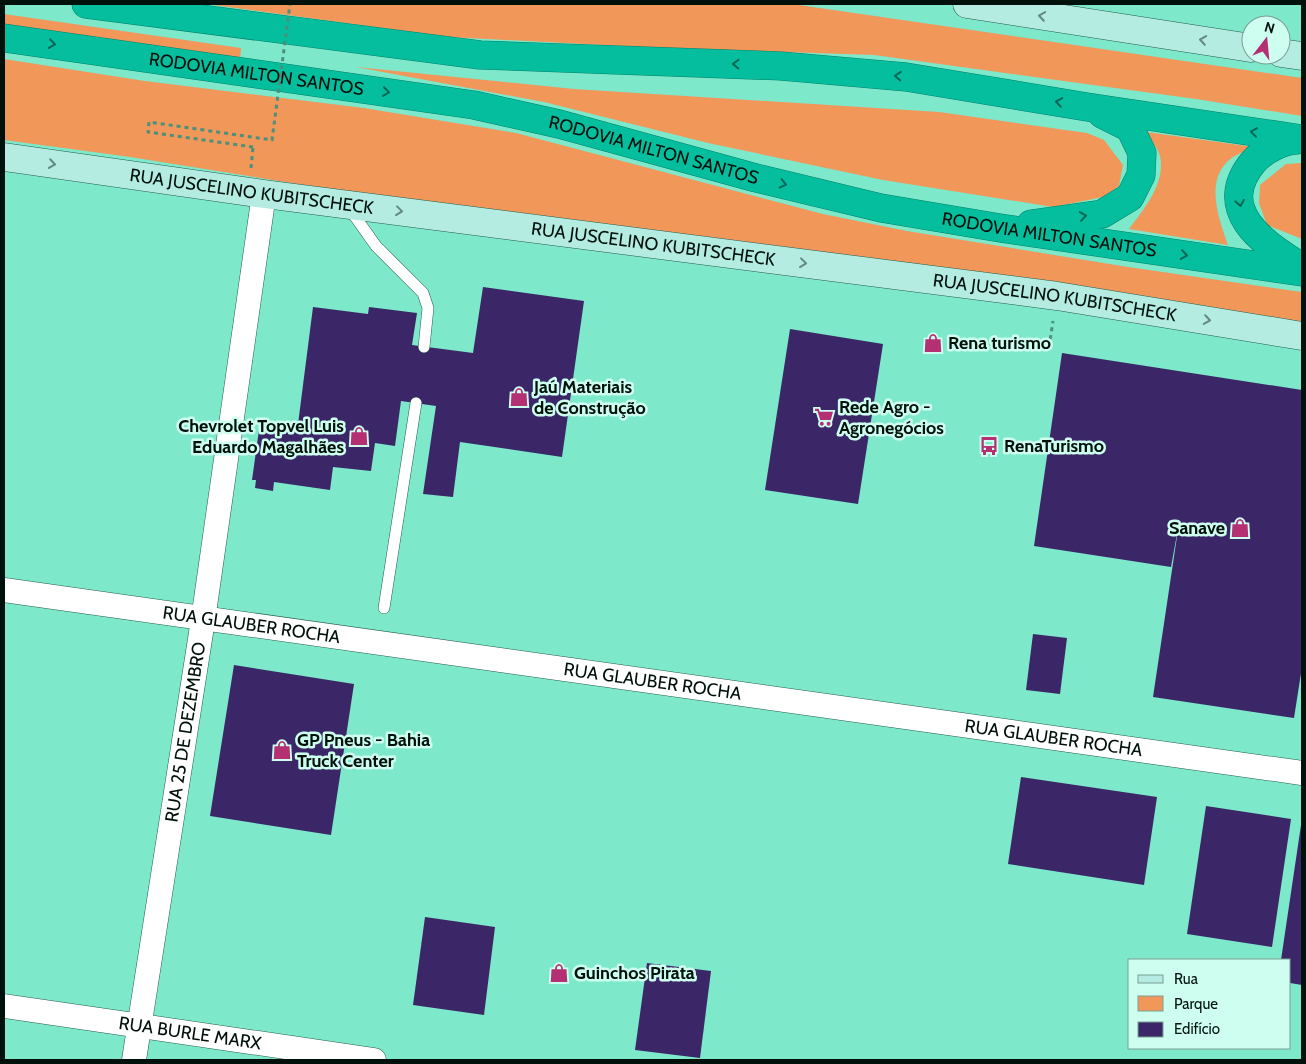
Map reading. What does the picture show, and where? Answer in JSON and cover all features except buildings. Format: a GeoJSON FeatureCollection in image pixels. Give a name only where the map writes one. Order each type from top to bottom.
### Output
{"type":"FeatureCollection","features":[{"type":"Feature","properties":{"kind":"highway"},"geometry":{"type":"LineString","coordinates":[[86,4],[480,55],[781,66],[906,76],[1088,107],[1302,140]]}},
{"type":"Feature","properties":{"kind":"highway","name":"RODOVIA MILTON SANTOS"},"geometry":{"type":"LineString","coordinates":[[4,38],[474,105],[559,124],[756,178],[852,201],[1000,228],[1302,272]]}},
{"type":"Feature","properties":{"kind":"highway"},"geometry":{"type":"LineString","coordinates":[[1000,228],[1102,214],[1130,197],[1141,176],[1142,153],[1130,128],[1088,107]]}},
{"type":"Feature","properties":{"kind":"highway"},"geometry":{"type":"LineString","coordinates":[[1302,140],[1290,140],[1261,153],[1244,173],[1238,193],[1240,208],[1248,224],[1259,237],[1277,252],[1302,268]]}},
{"type":"Feature","properties":{"kind":"main road"},"geometry":{"type":"LineString","coordinates":[[967,4],[1241,46]]}},
{"type":"Feature","properties":{"kind":"main road","name":"RUA JUSCELINO KUBITSCHECK"},"geometry":{"type":"LineString","coordinates":[[4,157],[264,194],[1057,296],[1302,336]]}},
{"type":"Feature","properties":{"kind":"street","name":"RUA 25 DE DEZEMBRO"},"geometry":{"type":"LineString","coordinates":[[134,1060],[202,620],[264,194]]}},
{"type":"Feature","properties":{"kind":"street","name":"RUA GLAUBER ROCHA"},"geometry":{"type":"LineString","coordinates":[[4,590],[202,620],[1302,773]]}},
{"type":"Feature","properties":{"kind":"street","name":"RUA BURLE MARX"},"geometry":{"type":"LineString","coordinates":[[4,1006],[374,1060]]}},
{"type":"Feature","properties":{"kind":"lane"},"geometry":{"type":"LineString","coordinates":[[346,204],[376,246],[423,293],[428,308],[424,347]]}},
{"type":"Feature","properties":{"kind":"lane"},"geometry":{"type":"LineString","coordinates":[[384,608],[416,403]]}},
{"type":"Feature","properties":{"kind":"path"},"geometry":{"type":"LineString","coordinates":[[253,147],[148,132],[149,122],[272,140],[290,4]]}},
{"type":"Feature","properties":{"kind":"green space"},"geometry":{"type":"Polygon","coordinates":[[[206,4],[792,4],[1302,78],[1302,116],[1196,99],[874,55],[662,48],[449,37],[206,4]]]}},
{"type":"Feature","properties":{"kind":"green space"},"geometry":{"type":"Polygon","coordinates":[[[4,14],[241,48],[240,62],[4,27],[4,14]]]}},
{"type":"Feature","properties":{"kind":"green space"},"geometry":{"type":"Polygon","coordinates":[[[4,59],[145,81],[364,108],[516,133],[823,214],[907,231],[1128,267],[1302,292],[1302,325],[297,184],[130,157],[4,140],[4,59]]]}},
{"type":"Feature","properties":{"kind":"green space"},"geometry":{"type":"Polygon","coordinates":[[[356,67],[574,89],[939,112],[1087,133],[1104,140],[1123,165],[1119,186],[1103,197],[1053,207],[883,180],[708,143],[544,102],[356,67]]]}},
{"type":"Feature","properties":{"kind":"green space"},"geometry":{"type":"Polygon","coordinates":[[[1146,132],[1254,147],[1236,155],[1227,162],[1220,171],[1217,181],[1216,203],[1228,245],[1129,229],[1152,195],[1160,176],[1160,156],[1146,132]]]}},
{"type":"Feature","properties":{"kind":"green space"},"geometry":{"type":"Polygon","coordinates":[[[1302,163],[1302,239],[1267,225],[1259,203],[1260,185],[1286,164],[1302,163]]]}},
{"type":"Feature","properties":{"kind":"place","name":"Rena turismo"},"geometry":{"type":"Point","coordinates":[933,343]}},
{"type":"Feature","properties":{"kind":"place","name":"Jaú Materiais de Construção"},"geometry":{"type":"Point","coordinates":[519,397]}},
{"type":"Feature","properties":{"kind":"place","name":"Rede Agro - Agronegócios"},"geometry":{"type":"Point","coordinates":[824,417]}},
{"type":"Feature","properties":{"kind":"place","name":"Chevrolet Topvel Luis Eduardo Magalhães"},"geometry":{"type":"Point","coordinates":[359,436]}},
{"type":"Feature","properties":{"kind":"place","name":"RenaTurismo"},"geometry":{"type":"Point","coordinates":[989,446]}},
{"type":"Feature","properties":{"kind":"place","name":"Sanave"},"geometry":{"type":"Point","coordinates":[1240,528]}},
{"type":"Feature","properties":{"kind":"place","name":"GP Pneus - Bahia Truck Center"},"geometry":{"type":"Point","coordinates":[282,750]}},
{"type":"Feature","properties":{"kind":"place","name":"Guinchos Pirata"},"geometry":{"type":"Point","coordinates":[559,973]}}]}
